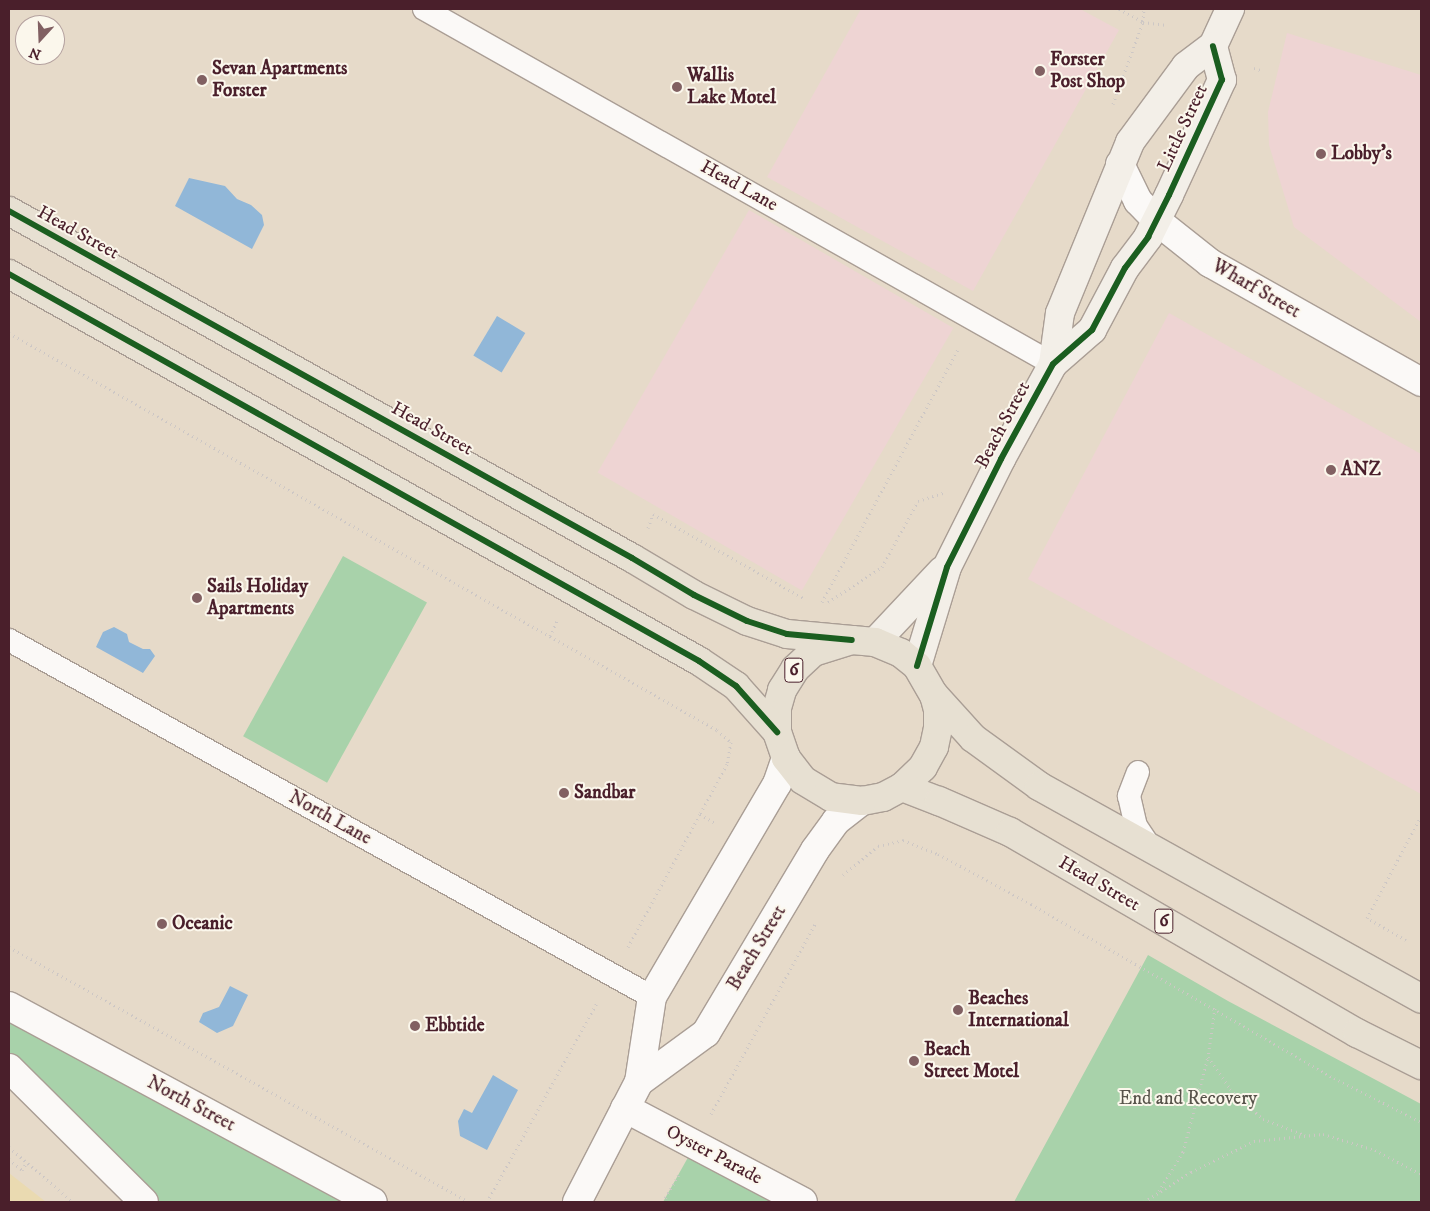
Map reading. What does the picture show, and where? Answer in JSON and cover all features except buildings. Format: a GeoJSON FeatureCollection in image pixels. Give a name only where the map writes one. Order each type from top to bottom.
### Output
{"type":"FeatureCollection","features":[{"type":"Feature","properties":{"kind":"main road","name":"Head Street"},"geometry":{"type":"LineString","coordinates":[[9,211],[624,554],[694,595],[747,621],[787,634],[864,641]]}},
{"type":"Feature","properties":{"kind":"main road","name":"6"},"geometry":{"type":"LineString","coordinates":[[9,274],[700,661],[736,686],[777,732]]}},
{"type":"Feature","properties":{"kind":"main road","name":"6"},"geometry":{"type":"LineString","coordinates":[[934,695],[938,710],[938,728],[934,747],[923,767],[902,787],[883,797],[862,801],[831,796],[803,780],[786,758],[777,732],[778,708],[782,690],[795,669],[813,652],[864,641],[901,653],[917,666],[934,695],[973,738],[1039,786],[1421,999]]}},
{"type":"Feature","properties":{"kind":"main road","name":"Head Street"},"geometry":{"type":"LineString","coordinates":[[902,787],[1010,832],[1357,1033],[1421,1065]]}},
{"type":"Feature","properties":{"kind":"street","name":"Little Street"},"geometry":{"type":"LineString","coordinates":[[1156,221],[1222,80],[1213,46],[1225,11]]}},
{"type":"Feature","properties":{"kind":"street","name":"Little Street"},"geometry":{"type":"LineString","coordinates":[[1120,164],[1130,142],[1162,96],[1186,66],[1213,46]]}},
{"type":"Feature","properties":{"kind":"street","name":"Beach Street"},"geometry":{"type":"LineString","coordinates":[[1053,364],[1060,313],[1120,164]]}},
{"type":"Feature","properties":{"kind":"street","name":"Wharf Street"},"geometry":{"type":"LineString","coordinates":[[1120,164],[1138,201],[1156,221],[1210,263],[1421,382]]}},
{"type":"Feature","properties":{"kind":"street","name":"Beach Street"},"geometry":{"type":"LineString","coordinates":[[917,666],[947,566],[993,475],[1053,364],[1092,330],[1113,288],[1148,237],[1156,221]]}},
{"type":"Feature","properties":{"kind":"street","name":"Beach Street"},"geometry":{"type":"LineString","coordinates":[[864,641],[947,566]]}},
{"type":"Feature","properties":{"kind":"street","name":"Beach Street"},"geometry":{"type":"LineString","coordinates":[[577,1202],[639,1082],[652,997],[777,784],[786,758]]}},
{"type":"Feature","properties":{"kind":"street","name":"Beach Street"},"geometry":{"type":"LineString","coordinates":[[639,1082],[706,1033],[815,850],[836,821],[862,801]]}},
{"type":"Feature","properties":{"kind":"street","name":"North Street"},"geometry":{"type":"LineString","coordinates":[[9,1006],[373,1202]]}},
{"type":"Feature","properties":{"kind":"street"},"geometry":{"type":"LineString","coordinates":[[9,1068],[144,1202]]}},
{"type":"Feature","properties":{"kind":"street","name":"Oyster Parade"},"geometry":{"type":"LineString","coordinates":[[625,1108],[804,1202]]}},
{"type":"Feature","properties":{"kind":"lane","name":"Head Lane"},"geometry":{"type":"LineString","coordinates":[[424,9],[1053,364]]}},
{"type":"Feature","properties":{"kind":"lane","name":"North Lane"},"geometry":{"type":"LineString","coordinates":[[9,640],[652,997]]}},
{"type":"Feature","properties":{"kind":"lane"},"geometry":{"type":"LineString","coordinates":[[1138,772],[1129,796],[1136,826],[1151,848]]}},
{"type":"Feature","properties":{"kind":"path"},"geometry":{"type":"LineString","coordinates":[[1119,9],[1143,22],[1166,25]]}},
{"type":"Feature","properties":{"kind":"path"},"geometry":{"type":"LineString","coordinates":[[9,333],[717,730],[731,742],[727,764],[700,814]]}},
{"type":"Feature","properties":{"kind":"path"},"geometry":{"type":"LineString","coordinates":[[819,607],[882,567],[918,501],[993,475]]}},
{"type":"Feature","properties":{"kind":"path"},"geometry":{"type":"LineString","coordinates":[[646,533],[653,514],[811,602]]}},
{"type":"Feature","properties":{"kind":"path"},"geometry":{"type":"LineString","coordinates":[[550,636],[562,612]]}},
{"type":"Feature","properties":{"kind":"path"},"geometry":{"type":"LineString","coordinates":[[1406,940],[1367,918],[1421,816]]}},
{"type":"Feature","properties":{"kind":"path"},"geometry":{"type":"LineString","coordinates":[[840,878],[878,846],[903,840],[938,854],[1215,1008],[1334,1078],[1421,1122]]}},
{"type":"Feature","properties":{"kind":"path"},"geometry":{"type":"LineString","coordinates":[[663,1202],[816,920]]}},
{"type":"Feature","properties":{"kind":"path"},"geometry":{"type":"LineString","coordinates":[[9,947],[469,1202]]}},
{"type":"Feature","properties":{"kind":"path"},"geometry":{"type":"LineString","coordinates":[[1158,1192],[1183,1152],[1208,1057],[1215,1008]]}},
{"type":"Feature","properties":{"kind":"path"},"geometry":{"type":"LineString","coordinates":[[1208,1057],[1230,1089],[1264,1119],[1306,1136]]}},
{"type":"Feature","properties":{"kind":"path"},"geometry":{"type":"LineString","coordinates":[[1144,1202],[1191,1172],[1254,1142],[1324,1134],[1375,1150],[1421,1174]]}},
{"type":"Feature","properties":{"kind":"path"},"geometry":{"type":"LineString","coordinates":[[9,1147],[73,1202]]}},
{"type":"Feature","properties":{"kind":"path"},"geometry":{"type":"LineString","coordinates":[[9,1160],[22,1170],[28,1162]]}},
{"type":"Feature","properties":{"kind":"shaded area"},"geometry":{"type":"Polygon","coordinates":[[[861,9],[1080,9],[1119,30],[973,291],[767,177],[861,9]]]}},
{"type":"Feature","properties":{"kind":"shaded area"},"geometry":{"type":"Polygon","coordinates":[[[1287,33],[1421,75],[1421,322],[1294,227],[1269,145],[1268,112],[1287,33]]]}},
{"type":"Feature","properties":{"kind":"shaded area"},"geometry":{"type":"Polygon","coordinates":[[[749,210],[953,328],[802,590],[598,472],[749,210]]]}},
{"type":"Feature","properties":{"kind":"shaded area"},"geometry":{"type":"Polygon","coordinates":[[[1169,313],[1421,454],[1421,794],[1028,579],[1169,313]]]}},
{"type":"Feature","properties":{"kind":"green space"},"geometry":{"type":"Polygon","coordinates":[[[343,556],[427,603],[327,783],[243,736],[343,556]]]}},
{"type":"Feature","properties":{"kind":"green space","name":"End and Recovery"},"geometry":{"type":"Polygon","coordinates":[[[1148,955],[1228,1001],[1421,1104],[1421,1202],[1014,1202],[1148,955]]]}},
{"type":"Feature","properties":{"kind":"green space"},"geometry":{"type":"Polygon","coordinates":[[[9,1006],[373,1202],[144,1202],[9,1068],[9,1006]]]}},
{"type":"Feature","properties":{"kind":"green space"},"geometry":{"type":"Polygon","coordinates":[[[695,1145],[803,1202],[663,1202],[695,1145]]]}},
{"type":"Feature","properties":{"kind":"sand"},"geometry":{"type":"Polygon","coordinates":[[[9,1173],[46,1202],[9,1202],[9,1173]]]}},
{"type":"Feature","properties":{"kind":"water"},"geometry":{"type":"Polygon","coordinates":[[[189,178],[225,186],[237,199],[251,205],[262,215],[264,225],[252,249],[175,206],[189,178]]]}},
{"type":"Feature","properties":{"kind":"water"},"geometry":{"type":"Polygon","coordinates":[[[497,316],[525,333],[502,372],[473,355],[497,316]]]}},
{"type":"Feature","properties":{"kind":"water"},"geometry":{"type":"Polygon","coordinates":[[[114,627],[127,634],[129,642],[143,649],[150,649],[155,656],[143,673],[96,647],[103,632],[114,627]]]}},
{"type":"Feature","properties":{"kind":"water"},"geometry":{"type":"Polygon","coordinates":[[[230,986],[248,995],[233,1026],[217,1033],[199,1022],[203,1013],[219,1007],[230,986]]]}},
{"type":"Feature","properties":{"kind":"water"},"geometry":{"type":"Polygon","coordinates":[[[493,1075],[518,1090],[487,1150],[460,1136],[458,1121],[464,1109],[472,1113],[493,1075]]]}},
{"type":"Feature","properties":{"kind":"cycle path"},"geometry":{"type":"LineString","coordinates":[[917,666],[947,567],[1001,459],[1053,364],[1092,330],[1125,268],[1148,237],[1169,195],[1222,80],[1213,46]]}},
{"type":"Feature","properties":{"kind":"cycle path"},"geometry":{"type":"LineString","coordinates":[[9,211],[632,558],[694,595],[747,621],[787,634],[852,640]]}},
{"type":"Feature","properties":{"kind":"cycle path"},"geometry":{"type":"LineString","coordinates":[[9,274],[699,661],[736,686],[777,732]]}},
{"type":"Feature","properties":{"kind":"place","name":"Forster Post Shop"},"geometry":{"type":"Point","coordinates":[1040,71]}},
{"type":"Feature","properties":{"kind":"place","name":"Sevan Apartments Forster"},"geometry":{"type":"Point","coordinates":[202,80]}},
{"type":"Feature","properties":{"kind":"place","name":"Wallis Lake Motel"},"geometry":{"type":"Point","coordinates":[677,87]}},
{"type":"Feature","properties":{"kind":"place","name":"Lobby's"},"geometry":{"type":"Point","coordinates":[1321,154]}},
{"type":"Feature","properties":{"kind":"place","name":"ANZ"},"geometry":{"type":"Point","coordinates":[1331,470]}},
{"type":"Feature","properties":{"kind":"place","name":"Sails Holiday Apartments"},"geometry":{"type":"Point","coordinates":[197,598]}},
{"type":"Feature","properties":{"kind":"place","name":"Sandbar"},"geometry":{"type":"Point","coordinates":[564,793]}},
{"type":"Feature","properties":{"kind":"place","name":"Oceanic"},"geometry":{"type":"Point","coordinates":[162,924]}},
{"type":"Feature","properties":{"kind":"place","name":"Beaches International"},"geometry":{"type":"Point","coordinates":[958,1010]}},
{"type":"Feature","properties":{"kind":"place","name":"Ebbtide"},"geometry":{"type":"Point","coordinates":[415,1026]}},
{"type":"Feature","properties":{"kind":"place","name":"Beach Street Motel"},"geometry":{"type":"Point","coordinates":[914,1061]}}]}
